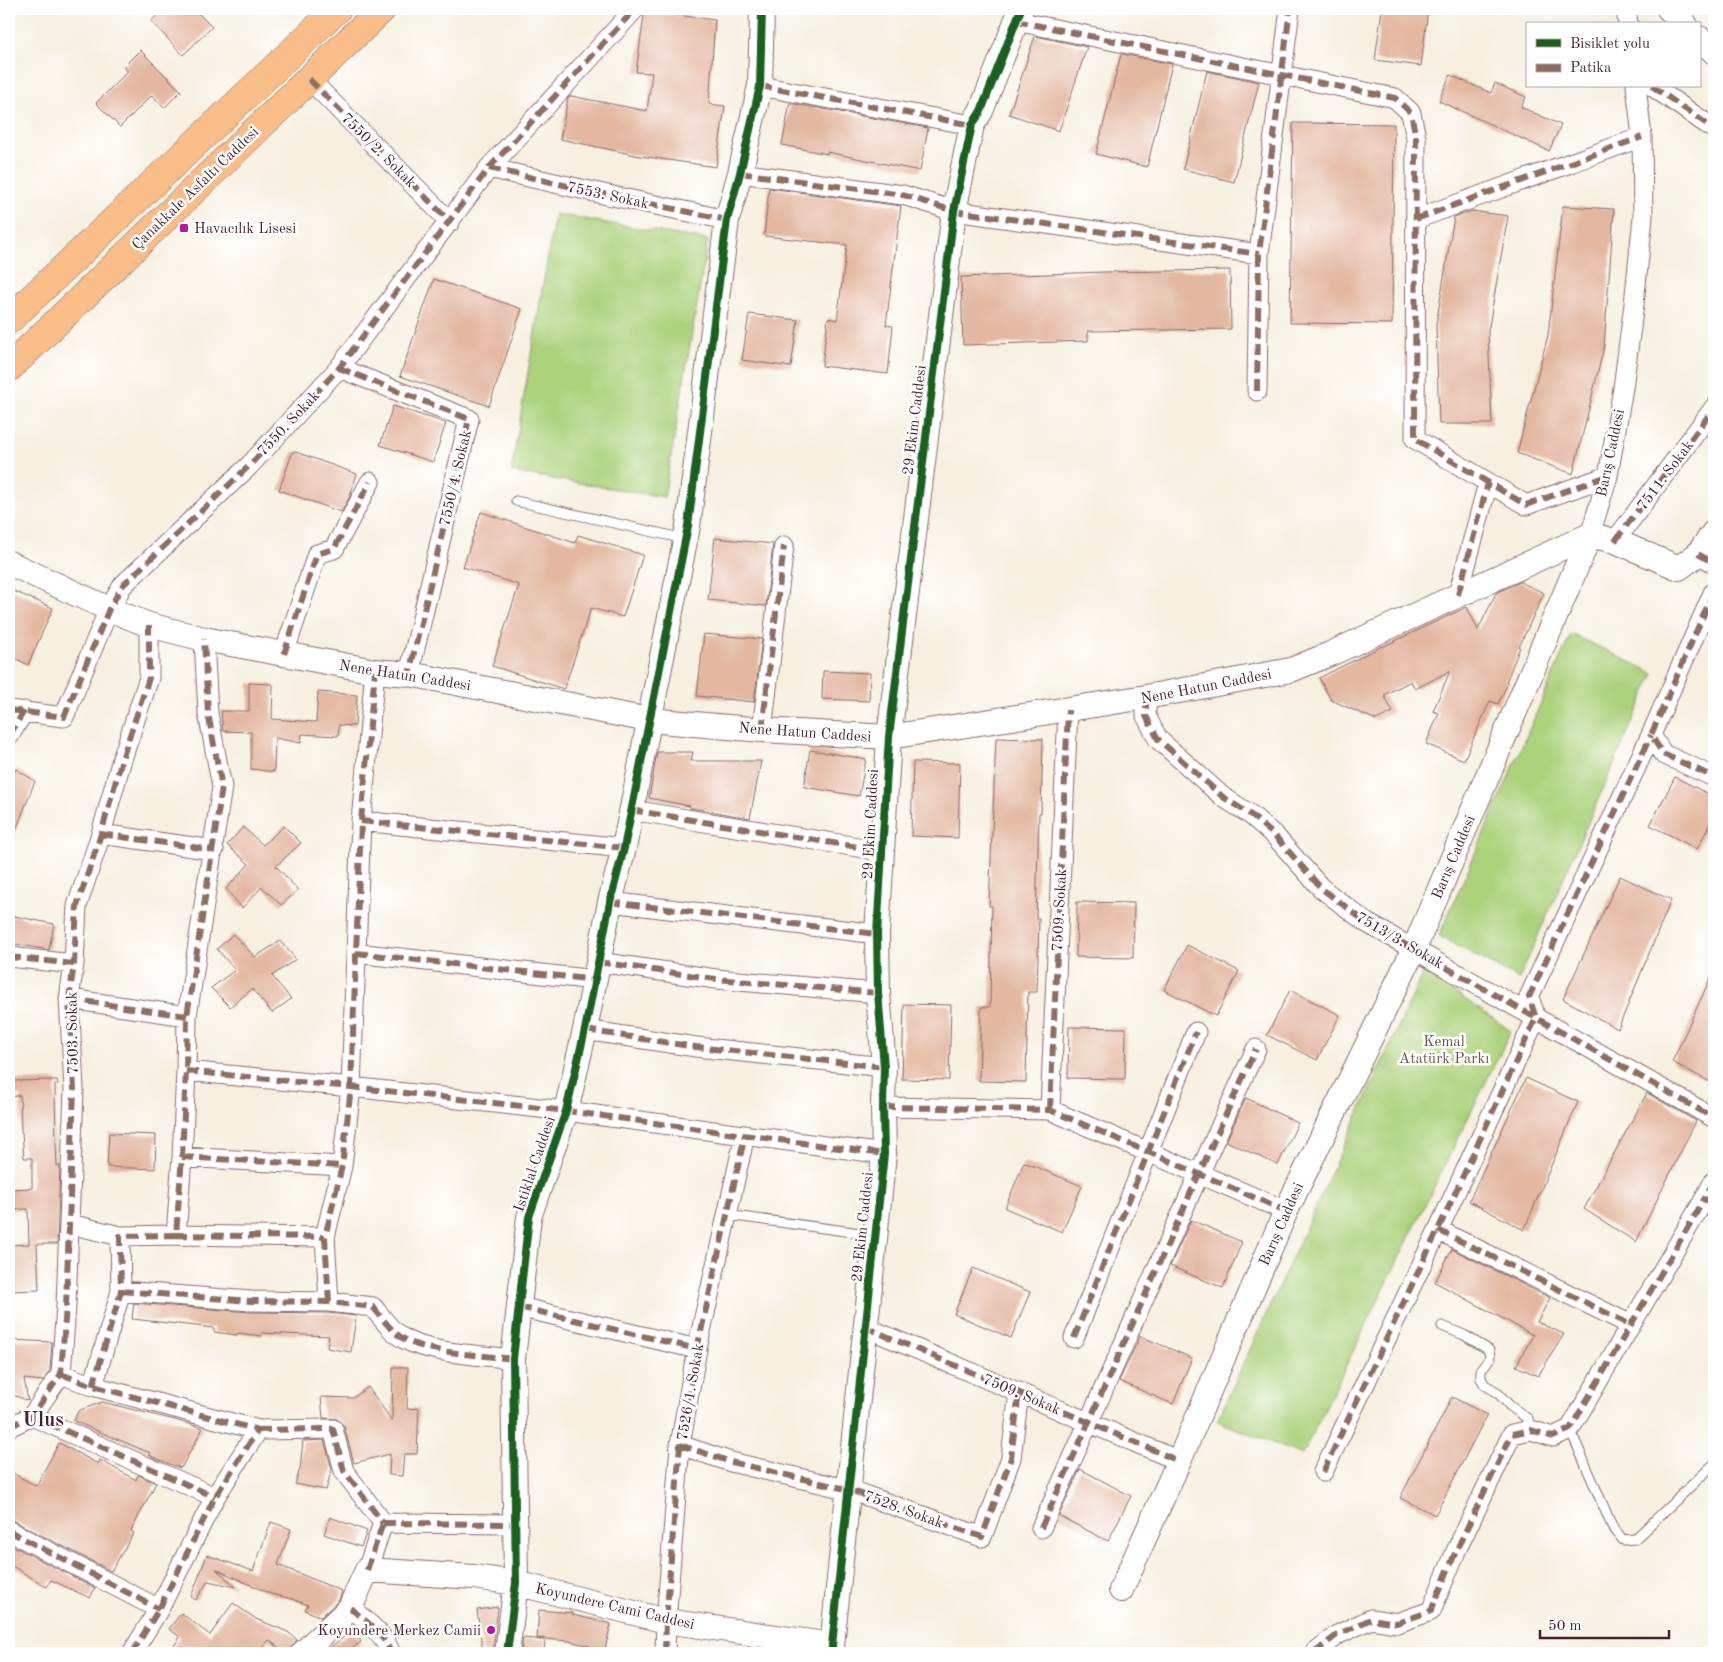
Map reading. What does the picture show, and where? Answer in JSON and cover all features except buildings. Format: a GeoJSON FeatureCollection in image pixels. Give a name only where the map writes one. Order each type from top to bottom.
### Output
{"type":"FeatureCollection","features":[{"type":"Feature","properties":{"kind":"highway"},"geometry":{"type":"LineString","coordinates":[[9,320],[337,9]]}},
{"type":"Feature","properties":{"kind":"highway","name":"Çanakkale Asfaltı Caddesi"},"geometry":{"type":"LineString","coordinates":[[9,368],[382,9]]}},
{"type":"Feature","properties":{"kind":"street","name":"7550. Sokak"},"geometry":{"type":"LineString","coordinates":[[16,710],[64,717],[109,609],[123,585],[249,466],[339,368],[489,168],[635,9]]}},
{"type":"Feature","properties":{"kind":"street","name":"Istiklal Caddesi"},"geometry":{"type":"LineString","coordinates":[[506,1653],[516,1583],[513,1359],[529,1217],[566,1111],[585,1030],[610,902],[624,848],[685,539],[727,220],[760,86],[762,9]]}},
{"type":"Feature","properties":{"kind":"street"},"geometry":{"type":"LineString","coordinates":[[1257,391],[1259,254],[1290,9]]}},
{"type":"Feature","properties":{"kind":"street"},"geometry":{"type":"LineString","coordinates":[[1626,9],[1628,22]]}},
{"type":"Feature","properties":{"kind":"street"},"geometry":{"type":"LineString","coordinates":[[1669,9],[1683,22]]}},
{"type":"Feature","properties":{"kind":"street"},"geometry":{"type":"LineString","coordinates":[[1018,15],[1395,98],[1411,113],[1416,138],[1415,440],[1526,505],[1608,476]]}},
{"type":"Feature","properties":{"kind":"street","name":"29 Ekim Caddesi"},"geometry":{"type":"LineString","coordinates":[[832,1649],[884,1154],[884,1067],[878,993],[877,934],[889,737],[954,211],[972,125],[981,111],[1018,15]]}},
{"type":"Feature","properties":{"kind":"street"},"geometry":{"type":"LineString","coordinates":[[1700,39],[1714,52]]}},
{"type":"Feature","properties":{"kind":"street","name":"7550/2. Sokak"},"geometry":{"type":"LineString","coordinates":[[309,79],[450,222]]}},
{"type":"Feature","properties":{"kind":"street"},"geometry":{"type":"LineString","coordinates":[[760,86],[972,125]]}},
{"type":"Feature","properties":{"kind":"street","name":"Barış Caddesi"},"geometry":{"type":"LineString","coordinates":[[1121,1590],[1179,1461],[1286,1211],[1414,949],[1590,535],[1608,476],[1623,388],[1643,217],[1642,137],[1636,88]]}},
{"type":"Feature","properties":{"kind":"street"},"geometry":{"type":"LineString","coordinates":[[1655,88],[1714,128]]}},
{"type":"Feature","properties":{"kind":"street"},"geometry":{"type":"LineString","coordinates":[[1416,219],[1642,137]]}},
{"type":"Feature","properties":{"kind":"street","name":"7553. Sokak"},"geometry":{"type":"LineString","coordinates":[[489,168],[727,220]]}},
{"type":"Feature","properties":{"kind":"street"},"geometry":{"type":"LineString","coordinates":[[740,173],[903,195],[954,211],[1259,254]]}},
{"type":"Feature","properties":{"kind":"street","name":"7550/4. Sokak"},"geometry":{"type":"LineString","coordinates":[[339,368],[469,419],[409,674]]}},
{"type":"Feature","properties":{"kind":"street","name":"7511. Sokak"},"geometry":{"type":"LineString","coordinates":[[1615,541],[1714,408]]}},
{"type":"Feature","properties":{"kind":"street"},"geometry":{"type":"LineString","coordinates":[[284,654],[317,554],[334,549],[370,482]]}},
{"type":"Feature","properties":{"kind":"street"},"geometry":{"type":"LineString","coordinates":[[1458,595],[1488,483]]}},
{"type":"Feature","properties":{"kind":"street"},"geometry":{"type":"LineString","coordinates":[[1590,535],[1615,541],[1679,568],[1706,558],[1714,532]]}},
{"type":"Feature","properties":{"kind":"street","name":"Nene Hatun Caddesi"},"geometry":{"type":"LineString","coordinates":[[9,563],[109,609],[149,625],[204,639],[375,671],[409,674],[649,720],[762,730],[889,737],[1068,710],[1291,670],[1590,535]]}},
{"type":"Feature","properties":{"kind":"street"},"geometry":{"type":"LineString","coordinates":[[762,730],[784,546]]}},
{"type":"Feature","properties":{"kind":"street"},"geometry":{"type":"LineString","coordinates":[[1323,1472],[1536,1018],[1529,997],[1651,735],[1714,591]]}},
{"type":"Feature","properties":{"kind":"street","name":"7503. Sokak"},"geometry":{"type":"LineString","coordinates":[[61,1374],[70,1224],[74,1089],[69,999],[74,964],[77,906],[101,834],[122,759],[150,678],[149,625]]}},
{"type":"Feature","properties":{"kind":"street"},"geometry":{"type":"LineString","coordinates":[[176,1235],[182,1157],[187,1016],[222,788],[208,713],[204,639]]}},
{"type":"Feature","properties":{"kind":"street"},"geometry":{"type":"LineString","coordinates":[[329,1302],[324,1237],[342,1166],[351,1087],[362,821],[375,671]]}},
{"type":"Feature","properties":{"kind":"street","name":"7513/3. Sokak"},"geometry":{"type":"LineString","coordinates":[[1146,697],[1146,716],[1158,739],[1223,797],[1251,815],[1275,836],[1321,888],[1334,899],[1367,923],[1714,1118]]}},
{"type":"Feature","properties":{"kind":"street"},"geometry":{"type":"LineString","coordinates":[[9,736],[16,710]]}},
{"type":"Feature","properties":{"kind":"street","name":"7509. Sokak"},"geometry":{"type":"LineString","coordinates":[[1050,1110],[1068,710]]}},
{"type":"Feature","properties":{"kind":"street"},"geometry":{"type":"LineString","coordinates":[[1651,735],[1663,754],[1714,777]]}},
{"type":"Feature","properties":{"kind":"street"},"geometry":{"type":"LineString","coordinates":[[631,810],[882,851]]}},
{"type":"Feature","properties":{"kind":"street"},"geometry":{"type":"LineString","coordinates":[[362,821],[624,848]]}},
{"type":"Feature","properties":{"kind":"street"},"geometry":{"type":"LineString","coordinates":[[101,834],[214,850]]}},
{"type":"Feature","properties":{"kind":"street"},"geometry":{"type":"LineString","coordinates":[[610,902],[877,934]]}},
{"type":"Feature","properties":{"kind":"street"},"geometry":{"type":"LineString","coordinates":[[356,953],[716,979],[878,993]]}},
{"type":"Feature","properties":{"kind":"street"},"geometry":{"type":"LineString","coordinates":[[9,957],[74,964]]}},
{"type":"Feature","properties":{"kind":"street"},"geometry":{"type":"LineString","coordinates":[[69,999],[187,1016]]}},
{"type":"Feature","properties":{"kind":"street"},"geometry":{"type":"LineString","coordinates":[[585,1030],[696,1047],[884,1067]]}},
{"type":"Feature","properties":{"kind":"street"},"geometry":{"type":"LineString","coordinates":[[1074,1338],[1196,1032]]}},
{"type":"Feature","properties":{"kind":"street"},"geometry":{"type":"LineString","coordinates":[[1041,1528],[1198,1173],[1256,1049]]}},
{"type":"Feature","properties":{"kind":"street"},"geometry":{"type":"LineString","coordinates":[[186,1071],[566,1111],[884,1154]]}},
{"type":"Feature","properties":{"kind":"street"},"geometry":{"type":"LineString","coordinates":[[883,1107],[1050,1110],[1286,1211]]}},
{"type":"Feature","properties":{"kind":"street","name":"7526/1. Sokak"},"geometry":{"type":"LineString","coordinates":[[665,1653],[680,1445],[697,1349],[745,1135]]}},
{"type":"Feature","properties":{"kind":"street"},"geometry":{"type":"LineString","coordinates":[[182,1157],[342,1166]]}},
{"type":"Feature","properties":{"kind":"street"},"geometry":{"type":"LineString","coordinates":[[1314,1653],[1337,1635],[1371,1619],[1397,1623],[1431,1611],[1456,1551],[1512,1434],[1531,1430],[1553,1437],[1570,1429],[1631,1325],[1710,1201],[1714,1181]]}},
{"type":"Feature","properties":{"kind":"street"},"geometry":{"type":"LineString","coordinates":[[70,1224],[120,1236],[324,1237]]}},
{"type":"Feature","properties":{"kind":"street"},"geometry":{"type":"LineString","coordinates":[[1438,1230],[1631,1325]]}},
{"type":"Feature","properties":{"kind":"street"},"geometry":{"type":"LineString","coordinates":[[93,1386],[121,1292],[120,1236]]}},
{"type":"Feature","properties":{"kind":"street"},"geometry":{"type":"LineString","coordinates":[[121,1292],[250,1301],[329,1302],[373,1308],[391,1329],[405,1340],[424,1348],[513,1359]]}},
{"type":"Feature","properties":{"kind":"street"},"geometry":{"type":"LineString","coordinates":[[518,1307],[697,1349]]}},
{"type":"Feature","properties":{"kind":"street","name":"7509. Sokak"},"geometry":{"type":"LineString","coordinates":[[865,1327],[1179,1461]]}},
{"type":"Feature","properties":{"kind":"street"},"geometry":{"type":"LineString","coordinates":[[9,1427],[32,1416],[61,1374],[93,1386],[258,1430],[333,1429],[344,1472],[383,1523]]}},
{"type":"Feature","properties":{"kind":"street","name":"7528. Sokak"},"geometry":{"type":"LineString","coordinates":[[680,1445],[731,1462],[850,1490],[982,1536],[1011,1458],[1019,1392]]}},
{"type":"Feature","properties":{"kind":"street"},"geometry":{"type":"LineString","coordinates":[[32,1416],[215,1497]]}},
{"type":"Feature","properties":{"kind":"street"},"geometry":{"type":"LineString","coordinates":[[132,1653],[159,1609],[215,1497],[258,1430]]}},
{"type":"Feature","properties":{"kind":"street"},"geometry":{"type":"LineString","coordinates":[[383,1523],[516,1524]]}},
{"type":"Feature","properties":{"kind":"street"},"geometry":{"type":"LineString","coordinates":[[303,1653],[350,1608],[367,1570],[383,1523]]}},
{"type":"Feature","properties":{"kind":"street"},"geometry":{"type":"LineString","coordinates":[[9,1531],[159,1609]]}},
{"type":"Feature","properties":{"kind":"street","name":"Koyundere Cami Caddesi"},"geometry":{"type":"LineString","coordinates":[[367,1570],[474,1577],[516,1583],[666,1621],[832,1649]]}},
{"type":"Feature","properties":{"kind":"street"},"geometry":{"type":"LineString","coordinates":[[350,1608],[380,1633],[387,1642],[391,1653]]}},
{"type":"Feature","properties":{"kind":"lane"},"geometry":{"type":"LineString","coordinates":[[516,501],[685,539]]}},
{"type":"Feature","properties":{"kind":"lane"},"geometry":{"type":"LineString","coordinates":[[1710,1201],[1714,1217]]}},
{"type":"Feature","properties":{"kind":"lane"},"geometry":{"type":"LineString","coordinates":[[727,1215],[875,1235]]}},
{"type":"Feature","properties":{"kind":"lane"},"geometry":{"type":"LineString","coordinates":[[1442,1326],[1464,1335],[1489,1350],[1490,1358],[1481,1370],[1481,1380],[1528,1419],[1531,1430]]}},
{"type":"Feature","properties":{"kind":"lane"},"geometry":{"type":"LineString","coordinates":[[1570,1429],[1612,1526],[1623,1540],[1635,1539],[1714,1464]]}},
{"type":"Feature","properties":{"kind":"green space"},"geometry":{"type":"Polygon","coordinates":[[[555,214],[708,240],[664,497],[511,472],[555,214]]]}},
{"type":"Feature","properties":{"kind":"green space"},"geometry":{"type":"Polygon","coordinates":[[[1571,634],[1654,673],[1519,979],[1439,936],[1571,634]]]}},
{"type":"Feature","properties":{"kind":"green space","name":"Kemal Atatürk Parkı"},"geometry":{"type":"Polygon","coordinates":[[[1424,971],[1511,1031],[1302,1455],[1217,1421],[1424,971]]]}},
{"type":"Feature","properties":{"kind":"marked path"},"geometry":{"type":"LineString","coordinates":[[9,710],[64,717],[109,609],[123,585],[249,466],[339,368],[489,168],[635,9]]}},
{"type":"Feature","properties":{"kind":"marked path"},"geometry":{"type":"LineString","coordinates":[[1257,391],[1259,254],[1290,9]]}},
{"type":"Feature","properties":{"kind":"marked path"},"geometry":{"type":"LineString","coordinates":[[1016,21],[1395,98],[1411,113],[1416,138],[1415,439],[1526,505],[1608,476]]}},
{"type":"Feature","properties":{"kind":"marked path"},"geometry":{"type":"LineString","coordinates":[[309,79],[450,222]]}},
{"type":"Feature","properties":{"kind":"marked path"},"geometry":{"type":"LineString","coordinates":[[760,86],[972,125]]}},
{"type":"Feature","properties":{"kind":"marked path"},"geometry":{"type":"LineString","coordinates":[[1655,88],[1714,129]]}},
{"type":"Feature","properties":{"kind":"marked path"},"geometry":{"type":"LineString","coordinates":[[1416,219],[1642,137]]}},
{"type":"Feature","properties":{"kind":"marked path"},"geometry":{"type":"LineString","coordinates":[[489,168],[727,220]]}},
{"type":"Feature","properties":{"kind":"marked path"},"geometry":{"type":"LineString","coordinates":[[740,173],[903,195],[954,211],[1259,254]]}},
{"type":"Feature","properties":{"kind":"marked path"},"geometry":{"type":"LineString","coordinates":[[339,368],[469,419],[409,674]]}},
{"type":"Feature","properties":{"kind":"marked path"},"geometry":{"type":"LineString","coordinates":[[1615,541],[1714,408]]}},
{"type":"Feature","properties":{"kind":"marked path"},"geometry":{"type":"LineString","coordinates":[[284,654],[317,554],[334,549],[370,482]]}},
{"type":"Feature","properties":{"kind":"marked path"},"geometry":{"type":"LineString","coordinates":[[1458,595],[1488,483]]}},
{"type":"Feature","properties":{"kind":"marked path"},"geometry":{"type":"LineString","coordinates":[[762,730],[784,546]]}},
{"type":"Feature","properties":{"kind":"marked path"},"geometry":{"type":"LineString","coordinates":[[1698,554],[1714,563]]}},
{"type":"Feature","properties":{"kind":"marked path"},"geometry":{"type":"LineString","coordinates":[[1714,591],[1651,735],[1663,754],[1714,777]]}},
{"type":"Feature","properties":{"kind":"marked path"},"geometry":{"type":"LineString","coordinates":[[9,1427],[32,1416],[61,1374],[66,1306],[74,1089],[69,999],[74,964],[77,906],[149,678],[149,625]]}},
{"type":"Feature","properties":{"kind":"marked path"},"geometry":{"type":"LineString","coordinates":[[93,1386],[121,1291],[120,1236],[176,1235],[182,1157],[187,1016],[222,787],[208,713],[204,639]]}},
{"type":"Feature","properties":{"kind":"marked path"},"geometry":{"type":"LineString","coordinates":[[186,1071],[351,1087],[361,821],[375,671]]}},
{"type":"Feature","properties":{"kind":"marked path"},"geometry":{"type":"LineString","coordinates":[[1146,697],[1146,716],[1158,739],[1223,797],[1251,815],[1275,836],[1321,888],[1367,923],[1714,1118]]}},
{"type":"Feature","properties":{"kind":"marked path"},"geometry":{"type":"LineString","coordinates":[[1050,1110],[1068,710]]}},
{"type":"Feature","properties":{"kind":"marked path"},"geometry":{"type":"LineString","coordinates":[[9,736],[24,711]]}},
{"type":"Feature","properties":{"kind":"marked path"},"geometry":{"type":"LineString","coordinates":[[1323,1472],[1536,1018],[1529,997],[1651,735]]}},
{"type":"Feature","properties":{"kind":"marked path"},"geometry":{"type":"LineString","coordinates":[[631,810],[882,851]]}},
{"type":"Feature","properties":{"kind":"marked path"},"geometry":{"type":"LineString","coordinates":[[361,821],[624,848]]}},
{"type":"Feature","properties":{"kind":"marked path"},"geometry":{"type":"LineString","coordinates":[[101,834],[214,850]]}},
{"type":"Feature","properties":{"kind":"marked path"},"geometry":{"type":"LineString","coordinates":[[610,902],[877,934]]}},
{"type":"Feature","properties":{"kind":"marked path"},"geometry":{"type":"LineString","coordinates":[[356,953],[595,980]]}},
{"type":"Feature","properties":{"kind":"marked path"},"geometry":{"type":"LineString","coordinates":[[9,957],[74,964]]}},
{"type":"Feature","properties":{"kind":"marked path"},"geometry":{"type":"LineString","coordinates":[[598,962],[716,979],[878,993]]}},
{"type":"Feature","properties":{"kind":"marked path"},"geometry":{"type":"LineString","coordinates":[[69,999],[187,1016]]}},
{"type":"Feature","properties":{"kind":"marked path"},"geometry":{"type":"LineString","coordinates":[[585,1030],[696,1047],[884,1067]]}},
{"type":"Feature","properties":{"kind":"marked path"},"geometry":{"type":"LineString","coordinates":[[1074,1338],[1196,1032]]}},
{"type":"Feature","properties":{"kind":"marked path"},"geometry":{"type":"LineString","coordinates":[[1041,1528],[1256,1049]]}},
{"type":"Feature","properties":{"kind":"marked path"},"geometry":{"type":"LineString","coordinates":[[329,1302],[325,1237],[342,1166],[351,1087],[566,1111],[884,1154]]}},
{"type":"Feature","properties":{"kind":"marked path"},"geometry":{"type":"LineString","coordinates":[[883,1107],[1050,1110],[1286,1211]]}},
{"type":"Feature","properties":{"kind":"marked path"},"geometry":{"type":"LineString","coordinates":[[665,1653],[680,1445],[697,1349],[745,1135]]}},
{"type":"Feature","properties":{"kind":"marked path"},"geometry":{"type":"LineString","coordinates":[[182,1157],[342,1166]]}},
{"type":"Feature","properties":{"kind":"marked path"},"geometry":{"type":"LineString","coordinates":[[1714,1181],[1705,1198],[1714,1205]]}},
{"type":"Feature","properties":{"kind":"marked path"},"geometry":{"type":"LineString","coordinates":[[1314,1653],[1337,1635],[1371,1619],[1397,1623],[1431,1611],[1456,1551],[1512,1434],[1531,1430],[1553,1437],[1570,1429],[1705,1198]]}},
{"type":"Feature","properties":{"kind":"marked path"},"geometry":{"type":"LineString","coordinates":[[1438,1230],[1631,1325]]}},
{"type":"Feature","properties":{"kind":"marked path"},"geometry":{"type":"LineString","coordinates":[[176,1235],[325,1237]]}},
{"type":"Feature","properties":{"kind":"marked path"},"geometry":{"type":"LineString","coordinates":[[121,1291],[251,1301],[329,1302],[373,1307],[396,1334],[417,1345],[443,1351],[513,1359]]}},
{"type":"Feature","properties":{"kind":"marked path"},"geometry":{"type":"LineString","coordinates":[[519,1307],[697,1349]]}},
{"type":"Feature","properties":{"kind":"marked path"},"geometry":{"type":"LineString","coordinates":[[865,1327],[1179,1461]]}},
{"type":"Feature","properties":{"kind":"marked path"},"geometry":{"type":"LineString","coordinates":[[61,1374],[93,1386],[258,1430],[215,1497],[159,1609],[132,1653]]}},
{"type":"Feature","properties":{"kind":"marked path"},"geometry":{"type":"LineString","coordinates":[[680,1445],[731,1462],[850,1490],[982,1537],[1011,1458],[1019,1392]]}},
{"type":"Feature","properties":{"kind":"marked path"},"geometry":{"type":"LineString","coordinates":[[32,1416],[215,1497]]}},
{"type":"Feature","properties":{"kind":"marked path"},"geometry":{"type":"LineString","coordinates":[[258,1430],[333,1429],[344,1471],[383,1523]]}},
{"type":"Feature","properties":{"kind":"marked path"},"geometry":{"type":"LineString","coordinates":[[383,1523],[516,1524]]}},
{"type":"Feature","properties":{"kind":"marked path"},"geometry":{"type":"LineString","coordinates":[[367,1570],[383,1523]]}},
{"type":"Feature","properties":{"kind":"marked path"},"geometry":{"type":"LineString","coordinates":[[9,1531],[159,1609]]}},
{"type":"Feature","properties":{"kind":"marked path"},"geometry":{"type":"LineString","coordinates":[[350,1608],[379,1634],[391,1653]]}},
{"type":"Feature","properties":{"kind":"cycle path"},"geometry":{"type":"LineString","coordinates":[[507,1653],[516,1583],[513,1359],[529,1217],[566,1111],[585,1030],[610,902],[624,848],[688,526],[727,220],[760,86],[762,9]]}},
{"type":"Feature","properties":{"kind":"cycle path"},"geometry":{"type":"LineString","coordinates":[[832,1653],[884,1154],[884,1067],[878,993],[877,934],[889,737],[954,211],[972,125],[981,111],[1021,9]]}},
{"type":"Feature","properties":{"kind":"place","name":"Havacılık Lisesi"},"geometry":{"type":"Point","coordinates":[184,228]}},
{"type":"Feature","properties":{"kind":"place","name":"Koyundere Merkez Camii"},"geometry":{"type":"Point","coordinates":[491,1630]}},
{"type":"Feature","properties":{"kind":"district","name":"Ulus"},"geometry":{"type":"Point","coordinates":[43,1419]}}]}
